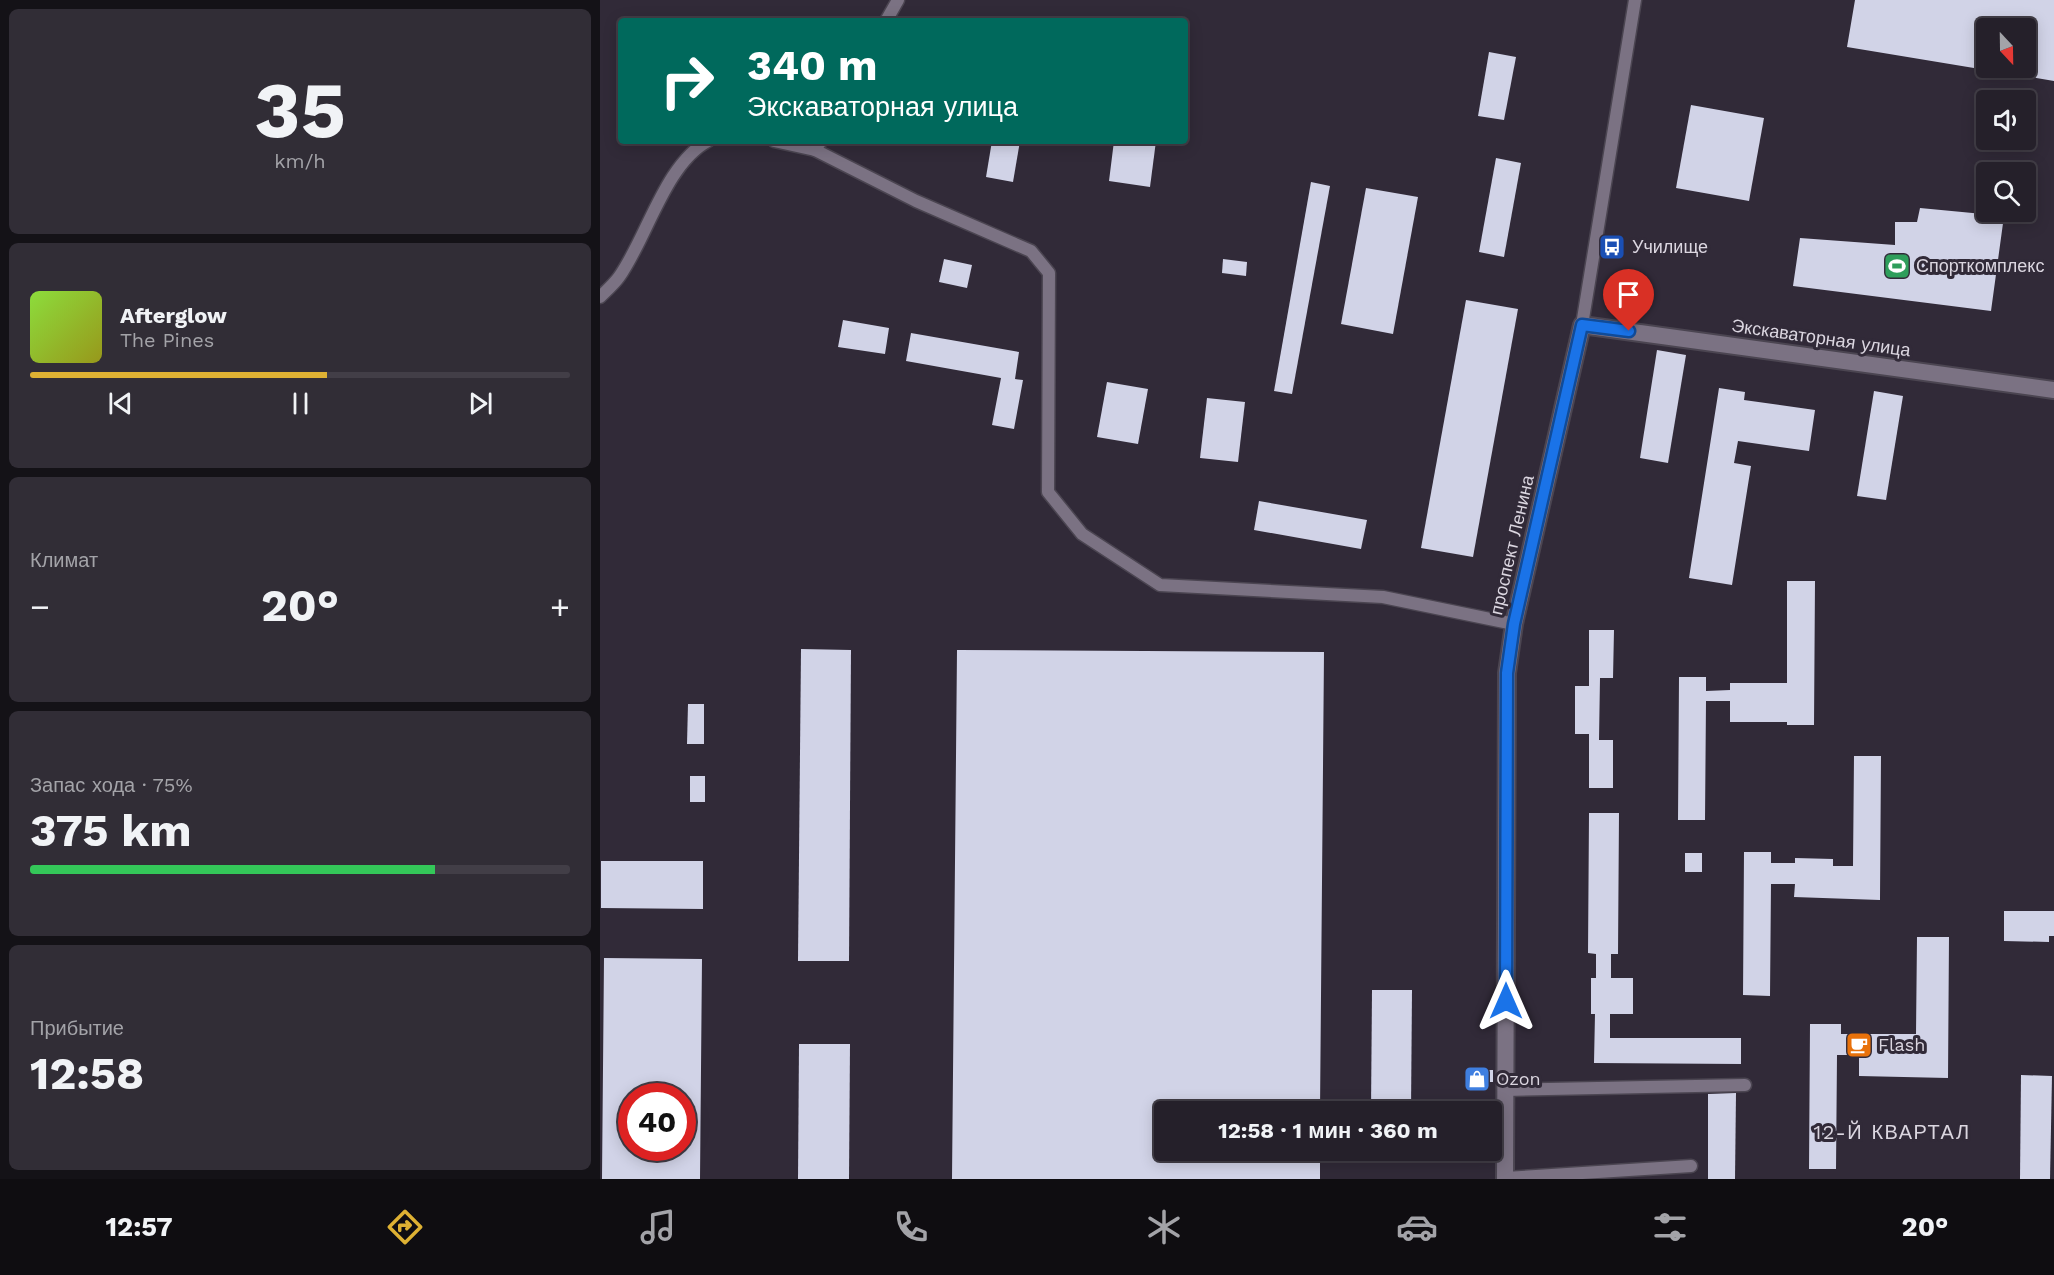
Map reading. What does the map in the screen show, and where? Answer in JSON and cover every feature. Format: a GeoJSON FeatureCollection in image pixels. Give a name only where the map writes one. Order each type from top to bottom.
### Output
{"type":"FeatureCollection","features":[{"type":"Feature","properties":{"kind":"street"},"geometry":{"type":"LineString","coordinates":[[888,18],[898,0]]}},
{"type":"Feature","properties":{"kind":"street","name":"проспект Ленина"},"geometry":{"type":"LineString","coordinates":[[1505,1179],[1507,673],[1514,624],[1582,325],[1635,0]]}},
{"type":"Feature","properties":{"kind":"street"},"geometry":{"type":"LineString","coordinates":[[600,297],[619,277],[680,165],[703,144]]}},
{"type":"Feature","properties":{"kind":"street"},"geometry":{"type":"LineString","coordinates":[[800,144],[818,146],[916,201],[1031,250],[1049,273],[1048,492],[1082,534],[1160,585],[1383,597],[1514,624]]}},
{"type":"Feature","properties":{"kind":"street","name":"Экскаваторная улица"},"geometry":{"type":"LineString","coordinates":[[1582,325],[2054,390]]}},
{"type":"Feature","properties":{"kind":"street"},"geometry":{"type":"LineString","coordinates":[[1505,1090],[1745,1085]]}},
{"type":"Feature","properties":{"kind":"street"},"geometry":{"type":"LineString","coordinates":[[1505,1179],[1691,1167]]}},
{"type":"Feature","properties":{"kind":"building"},"geometry":{"type":"Polygon","coordinates":[[[1855,0],[2054,0],[2054,81],[2036,78],[2036,18],[1976,18],[1976,68],[1847,47],[1855,0]]]}},
{"type":"Feature","properties":{"kind":"building"},"geometry":{"type":"Polygon","coordinates":[[[1489,52],[1516,57],[1504,120],[1478,116],[1489,52]]]}},
{"type":"Feature","properties":{"kind":"building"},"geometry":{"type":"Polygon","coordinates":[[[1691,105],[1764,118],[1749,201],[1676,188],[1691,105]]]}},
{"type":"Feature","properties":{"kind":"building"},"geometry":{"type":"Polygon","coordinates":[[[992,144],[1019,144],[1013,182],[986,177],[992,144]]]}},
{"type":"Feature","properties":{"kind":"building"},"geometry":{"type":"Polygon","coordinates":[[[1114,144],[1156,144],[1150,187],[1109,181],[1114,144]]]}},
{"type":"Feature","properties":{"kind":"building"},"geometry":{"type":"Polygon","coordinates":[[[1496,158],[1521,163],[1504,257],[1479,252],[1496,158]]]}},
{"type":"Feature","properties":{"kind":"building"},"geometry":{"type":"Polygon","coordinates":[[[1311,182],[1330,186],[1292,394],[1274,391],[1311,182]]]}},
{"type":"Feature","properties":{"kind":"building"},"geometry":{"type":"Polygon","coordinates":[[[1366,188],[1418,197],[1393,334],[1341,324],[1366,188]]]}},
{"type":"Feature","properties":{"kind":"building","name":"Спорткомплекс"},"geometry":{"type":"Polygon","coordinates":[[[1920,208],[1976,213],[1976,222],[2003,222],[1991,311],[1793,286],[1800,238],[1895,245],[1895,222],[1917,222],[1920,208]]]}},
{"type":"Feature","properties":{"kind":"building"},"geometry":{"type":"Polygon","coordinates":[[[944,259],[972,265],[967,288],[939,282],[944,259]]]}},
{"type":"Feature","properties":{"kind":"building"},"geometry":{"type":"Polygon","coordinates":[[[1223,259],[1247,262],[1246,276],[1222,273],[1223,259]]]}},
{"type":"Feature","properties":{"kind":"building"},"geometry":{"type":"Polygon","coordinates":[[[1466,300],[1518,309],[1473,557],[1421,548],[1466,300]]]}},
{"type":"Feature","properties":{"kind":"building"},"geometry":{"type":"Polygon","coordinates":[[[843,320],[889,328],[885,354],[838,347],[843,320]]]}},
{"type":"Feature","properties":{"kind":"building"},"geometry":{"type":"Polygon","coordinates":[[[911,333],[1019,352],[1015,379],[1023,380],[1014,429],[992,425],[1001,378],[906,361],[911,333]]]}},
{"type":"Feature","properties":{"kind":"building"},"geometry":{"type":"Polygon","coordinates":[[[1657,350],[1686,355],[1668,463],[1640,458],[1657,350]]]}},
{"type":"Feature","properties":{"kind":"building"},"geometry":{"type":"Polygon","coordinates":[[[1107,382],[1148,389],[1138,444],[1097,437],[1107,382]]]}},
{"type":"Feature","properties":{"kind":"building"},"geometry":{"type":"Polygon","coordinates":[[[1719,388],[1745,392],[1744,400],[1815,410],[1809,451],[1738,441],[1734,463],[1751,466],[1732,585],[1689,578],[1719,388]]]}},
{"type":"Feature","properties":{"kind":"building"},"geometry":{"type":"Polygon","coordinates":[[[1874,391],[1903,396],[1886,500],[1857,496],[1874,391]]]}},
{"type":"Feature","properties":{"kind":"building"},"geometry":{"type":"Polygon","coordinates":[[[1207,398],[1245,402],[1238,462],[1200,458],[1207,398]]]}},
{"type":"Feature","properties":{"kind":"building"},"geometry":{"type":"Polygon","coordinates":[[[1259,501],[1367,520],[1361,549],[1254,530],[1259,501]]]}},
{"type":"Feature","properties":{"kind":"building"},"geometry":{"type":"Polygon","coordinates":[[[1787,581],[1815,581],[1814,725],[1787,725],[1787,722],[1730,722],[1730,701],[1706,701],[1705,820],[1678,820],[1679,677],[1706,677],[1706,691],[1730,690],[1730,683],[1787,683],[1787,581]]]}},
{"type":"Feature","properties":{"kind":"building"},"geometry":{"type":"Polygon","coordinates":[[[1589,630],[1614,630],[1613,678],[1600,678],[1599,740],[1613,740],[1613,788],[1589,788],[1589,734],[1575,734],[1575,686],[1589,686],[1589,630]]]}},
{"type":"Feature","properties":{"kind":"building"},"geometry":{"type":"Polygon","coordinates":[[[801,649],[851,650],[849,961],[798,961],[801,649]]]}},
{"type":"Feature","properties":{"kind":"building"},"geometry":{"type":"Polygon","coordinates":[[[957,650],[1324,652],[1320,1101],[1154,1101],[1154,1161],[1320,1161],[1320,1179],[952,1179],[957,650]]]}},
{"type":"Feature","properties":{"kind":"building"},"geometry":{"type":"Polygon","coordinates":[[[688,704],[704,704],[704,744],[687,744],[688,704]]]}},
{"type":"Feature","properties":{"kind":"building"},"geometry":{"type":"Polygon","coordinates":[[[1854,756],[1881,756],[1880,900],[1794,897],[1795,884],[1771,884],[1770,996],[1743,995],[1744,852],[1771,852],[1771,863],[1795,863],[1795,858],[1833,859],[1833,866],[1853,866],[1854,756]]]}},
{"type":"Feature","properties":{"kind":"building"},"geometry":{"type":"Polygon","coordinates":[[[690,776],[705,776],[705,802],[690,802],[690,776]]]}},
{"type":"Feature","properties":{"kind":"building"},"geometry":{"type":"Polygon","coordinates":[[[1589,813],[1619,813],[1618,954],[1611,954],[1611,978],[1633,978],[1633,1014],[1610,1014],[1610,1038],[1741,1038],[1741,1064],[1594,1063],[1595,1014],[1591,1014],[1591,978],[1596,978],[1596,954],[1588,953],[1589,813]]]}},
{"type":"Feature","properties":{"kind":"building"},"geometry":{"type":"Polygon","coordinates":[[[1685,853],[1702,853],[1702,872],[1685,872],[1685,853]]]}},
{"type":"Feature","properties":{"kind":"building"},"geometry":{"type":"Polygon","coordinates":[[[601,861],[703,861],[703,909],[601,908],[601,861]]]}},
{"type":"Feature","properties":{"kind":"building"},"geometry":{"type":"Polygon","coordinates":[[[2004,911],[2054,911],[2054,936],[2049,936],[2049,942],[2004,941],[2004,911]]]}},
{"type":"Feature","properties":{"kind":"building"},"geometry":{"type":"Polygon","coordinates":[[[1917,937],[1949,937],[1948,1078],[1859,1076],[1859,1055],[1837,1055],[1836,1169],[1809,1169],[1810,1024],[1841,1024],[1841,1034],[1916,1034],[1917,937]]]}},
{"type":"Feature","properties":{"kind":"building"},"geometry":{"type":"Polygon","coordinates":[[[604,958],[702,959],[700,1179],[602,1179],[604,958]]]}},
{"type":"Feature","properties":{"kind":"building"},"geometry":{"type":"Polygon","coordinates":[[[1372,990],[1412,990],[1411,1101],[1371,1101],[1372,990]]]}},
{"type":"Feature","properties":{"kind":"building"},"geometry":{"type":"Polygon","coordinates":[[[799,1044],[850,1044],[849,1179],[798,1179],[799,1044]]]}},
{"type":"Feature","properties":{"kind":"building"},"geometry":{"type":"Polygon","coordinates":[[[1473,1070],[1493,1070],[1493,1082],[1473,1082],[1473,1070]]]}},
{"type":"Feature","properties":{"kind":"building"},"geometry":{"type":"Polygon","coordinates":[[[2021,1075],[2052,1076],[2050,1179],[2020,1179],[2021,1075]]]}},
{"type":"Feature","properties":{"kind":"building"},"geometry":{"type":"Polygon","coordinates":[[[1736,1093],[1735,1179],[1708,1179],[1708,1094],[1736,1093]]]}},
{"type":"Feature","properties":{"kind":"place","name":"Училище"},"geometry":{"type":"Point","coordinates":[1612,247]}},
{"type":"Feature","properties":{"kind":"place","name":"Спорткомплекс"},"geometry":{"type":"Point","coordinates":[1897,266]}},
{"type":"Feature","properties":{"kind":"place","name":"Flash"},"geometry":{"type":"Point","coordinates":[1859,1045]}},
{"type":"Feature","properties":{"kind":"place","name":"Ozon"},"geometry":{"type":"Point","coordinates":[1477,1079]}},
{"type":"Feature","properties":{"kind":"district","name":"12-Й КВАРТАЛ"},"geometry":{"type":"Point","coordinates":[1892,1132]}},
{"type":"Feature","properties":{"kind":"route"},"geometry":{"type":"LineString","coordinates":[[1506,1001],[1507,673],[1514,624],[1582,325],[1629,331]]}}]}
